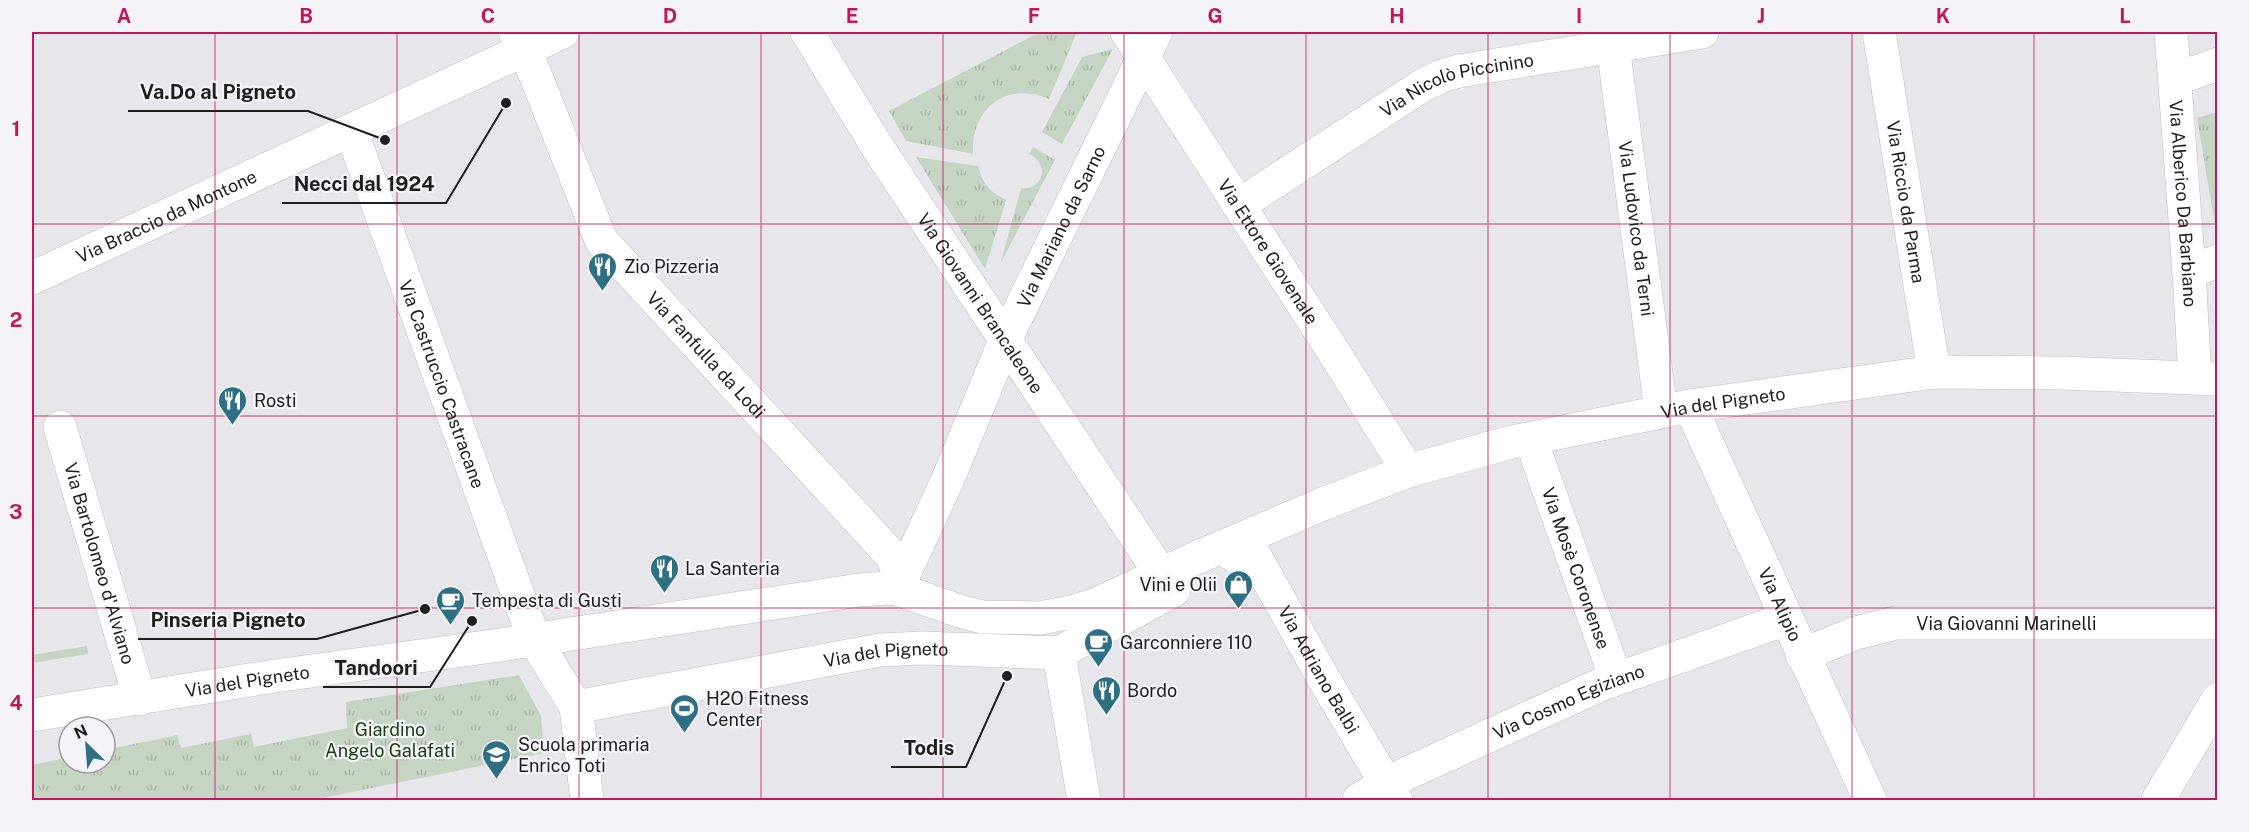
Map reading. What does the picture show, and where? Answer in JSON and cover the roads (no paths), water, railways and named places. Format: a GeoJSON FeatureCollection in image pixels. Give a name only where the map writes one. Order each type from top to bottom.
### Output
{"type":"FeatureCollection","features":[{"type":"Feature","properties":{"kind":"street","name":"Via Braccio da Montone"},"geometry":{"type":"LineString","coordinates":[[32,278],[351,130],[520,40],[563,32]]}},
{"type":"Feature","properties":{"kind":"street","name":"Via Nicolò Piccinino"},"geometry":{"type":"LineString","coordinates":[[1239,205],[1442,76],[1459,71],[1702,32]]}},
{"type":"Feature","properties":{"kind":"street","name":"Via Riccio da Parma"},"geometry":{"type":"LineString","coordinates":[[1879,32],[1934,372]]}},
{"type":"Feature","properties":{"kind":"street","name":"Via Alberico Da Barbiano"},"geometry":{"type":"LineString","coordinates":[[2171,32],[2203,266],[2206,378]]}},
{"type":"Feature","properties":{"kind":"street","name":"Via Giovanni Brancaleone"},"geometry":{"type":"LineString","coordinates":[[818,34],[878,148],[1161,574]]}},
{"type":"Feature","properties":{"kind":"street","name":"Via Fanfulla da Lodi"},"geometry":{"type":"LineString","coordinates":[[520,40],[601,240],[891,555],[898,570],[897,590]]}},
{"type":"Feature","properties":{"kind":"street","name":"Via Mariano da Sarno"},"geometry":{"type":"LineString","coordinates":[[897,590],[948,479],[1006,338],[1142,40]]}},
{"type":"Feature","properties":{"kind":"street","name":"Via Ettore Giovenale"},"geometry":{"type":"LineString","coordinates":[[1142,40],[1239,205],[1408,471]]}},
{"type":"Feature","properties":{"kind":"street","name":"Via Ludovico da Terni"},"geometry":{"type":"LineString","coordinates":[[1613,46],[1676,408]]}},
{"type":"Feature","properties":{"kind":"street"},"geometry":{"type":"LineString","coordinates":[[2176,79],[2217,64]]}},
{"type":"Feature","properties":{"kind":"street","name":"Via Castruccio Castracane"},"geometry":{"type":"LineString","coordinates":[[351,130],[534,639]]}},
{"type":"Feature","properties":{"kind":"street","name":"Via del Pigneto"},"geometry":{"type":"LineString","coordinates":[[32,715],[275,676],[859,590],[888,588],[983,617],[1040,618],[1089,607],[1323,504],[1408,471],[1508,443],[1676,408],[1934,372],[2206,378]]}},
{"type":"Feature","properties":{"kind":"street","name":"Via Alipio"},"geometry":{"type":"LineString","coordinates":[[1676,408],[1786,620],[1870,801]]}},
{"type":"Feature","properties":{"kind":"street","name":"Via Bartolomeo d'Alviano"},"geometry":{"type":"LineString","coordinates":[[60,427],[140,699]]}},
{"type":"Feature","properties":{"kind":"street","name":"Via Mosè Coronense"},"geometry":{"type":"LineString","coordinates":[[1537,457],[1616,679]]}},
{"type":"Feature","properties":{"kind":"street","name":"Via del Pigneto"},"geometry":{"type":"LineString","coordinates":[[576,707],[880,650],[922,648],[1059,654],[1232,558],[1245,538]]}},
{"type":"Feature","properties":{"kind":"street","name":"Via Adriano Balbi"},"geometry":{"type":"LineString","coordinates":[[1245,538],[1391,792]]}},
{"type":"Feature","properties":{"kind":"street","name":"Via Cosmo Egiziano"},"geometry":{"type":"LineString","coordinates":[[1359,801],[1391,792],[1566,699],[1616,679],[1786,620]]}},
{"type":"Feature","properties":{"kind":"street","name":"Via Giovanni Marinelli"},"geometry":{"type":"LineString","coordinates":[[1802,655],[1870,628],[1908,622],[2217,623]]}},
{"type":"Feature","properties":{"kind":"street"},"geometry":{"type":"LineString","coordinates":[[534,639],[576,707],[587,801]]}},
{"type":"Feature","properties":{"kind":"street"},"geometry":{"type":"LineString","coordinates":[[1059,654],[1084,801]]}},
{"type":"Feature","properties":{"kind":"street"},"geometry":{"type":"LineString","coordinates":[[2158,801],[2217,699]]}},
{"type":"Feature","properties":{"kind":"place","name":"Necci dal 1924"},"geometry":{"type":"Point","coordinates":[506,103]}},
{"type":"Feature","properties":{"kind":"place","name":"Va.Do al Pigneto"},"geometry":{"type":"Point","coordinates":[385,140]}},
{"type":"Feature","properties":{"kind":"place","name":"Zio Pizzeria"},"geometry":{"type":"Point","coordinates":[603,292]}},
{"type":"Feature","properties":{"kind":"place","name":"Rosti"},"geometry":{"type":"Point","coordinates":[233,426]}},
{"type":"Feature","properties":{"kind":"place","name":"La Santeria"},"geometry":{"type":"Point","coordinates":[664,594]}},
{"type":"Feature","properties":{"kind":"place","name":"Pinseria Pigneto"},"geometry":{"type":"Point","coordinates":[425,609]}},
{"type":"Feature","properties":{"kind":"place","name":"Vini e Olii"},"geometry":{"type":"Point","coordinates":[1238,610]}},
{"type":"Feature","properties":{"kind":"place","name":"Tandoori"},"geometry":{"type":"Point","coordinates":[472,621]}},
{"type":"Feature","properties":{"kind":"place","name":"Tempesta di Gusti"},"geometry":{"type":"Point","coordinates":[451,626]}},
{"type":"Feature","properties":{"kind":"place","name":"Garconniere 110"},"geometry":{"type":"Point","coordinates":[1099,668]}},
{"type":"Feature","properties":{"kind":"place","name":"Todis"},"geometry":{"type":"Point","coordinates":[1007,676]}},
{"type":"Feature","properties":{"kind":"place","name":"Bordo"},"geometry":{"type":"Point","coordinates":[1106,716]}},
{"type":"Feature","properties":{"kind":"place","name":"H2O Fitness Center"},"geometry":{"type":"Point","coordinates":[685,734]}},
{"type":"Feature","properties":{"kind":"place","name":"Scuola primaria Enrico Toti"},"geometry":{"type":"Point","coordinates":[497,780]}},
{"type":"Feature","properties":{"kind":"park label","name":"Giardino Angelo Galafati"},"geometry":{"type":"Point","coordinates":[390,739]}}]}
